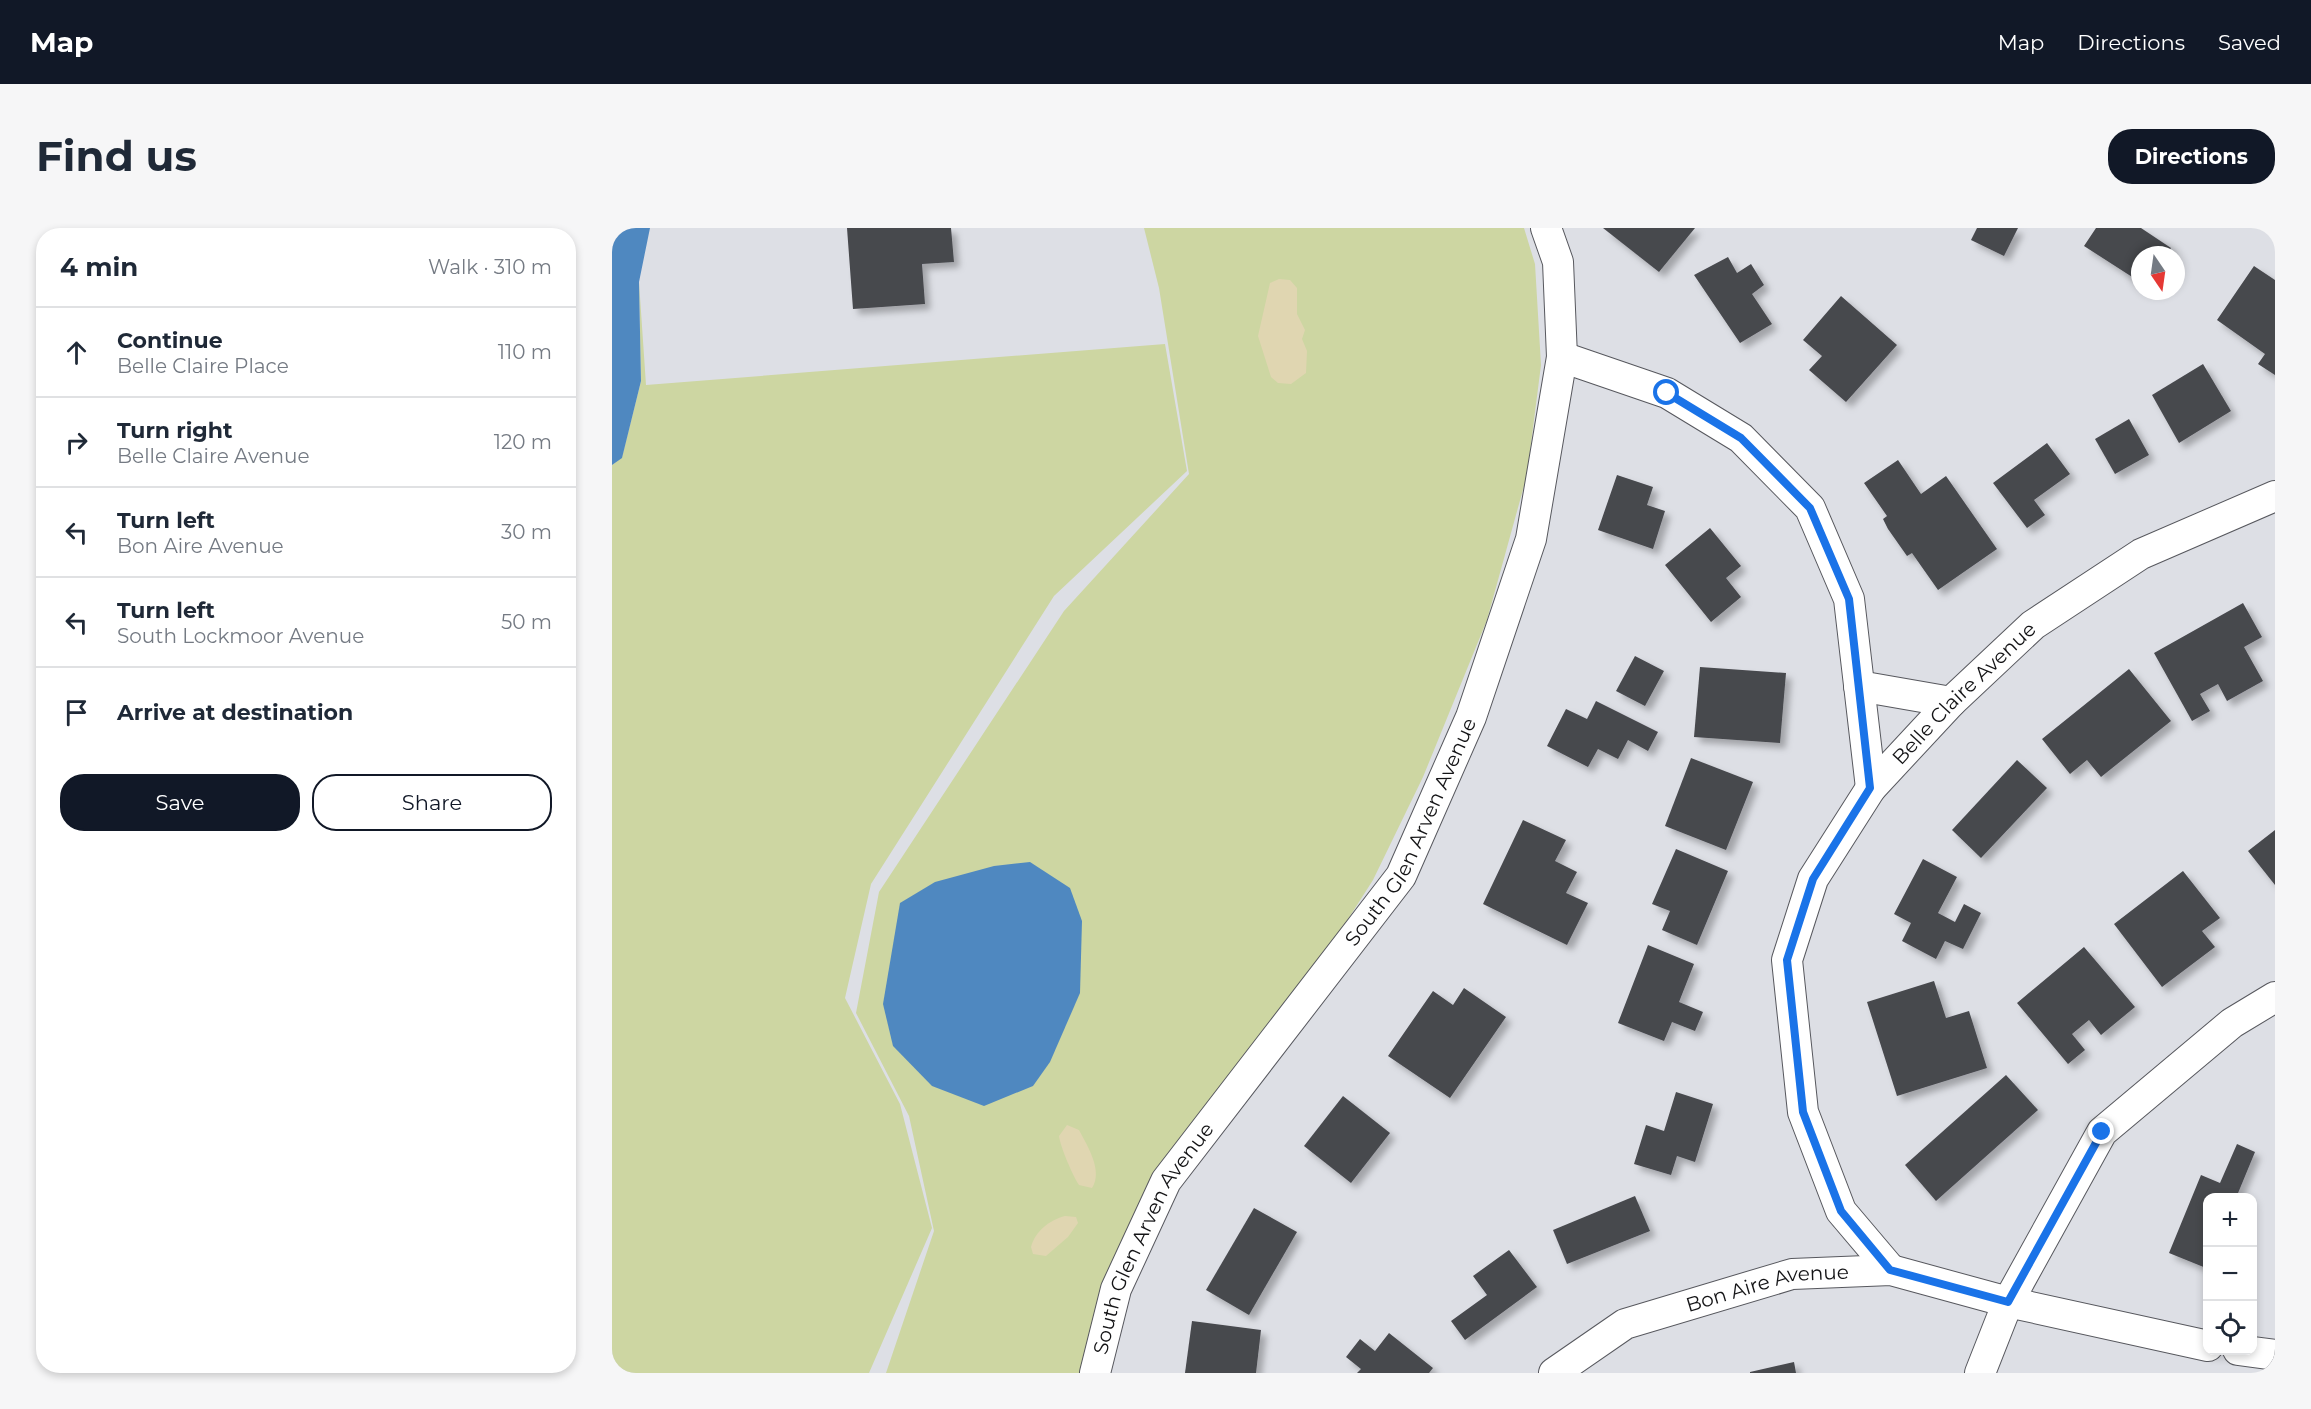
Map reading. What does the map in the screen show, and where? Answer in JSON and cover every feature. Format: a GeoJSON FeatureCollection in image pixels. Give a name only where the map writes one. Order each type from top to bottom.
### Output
{"type":"FeatureCollection","features":[{"type":"Feature","properties":{"kind":"street","name":"South Glen Arven Avenue"},"geometry":{"type":"LineString","coordinates":[[1095,1373],[1116,1289],[1166,1181],[1401,876],[1471,717],[1531,539],[1562,357],[1558,262],[1546,228]]}},
{"type":"Feature","properties":{"kind":"street"},"geometry":{"type":"LineString","coordinates":[[1562,357],[1667,393],[1741,438],[1810,508],[1849,599],[1870,788]]}},
{"type":"Feature","properties":{"kind":"street","name":"Belle Claire Avenue"},"geometry":{"type":"LineString","coordinates":[[1890,1270],[1841,1211],[1803,1112],[1787,960],[1813,879],[1870,788],[1951,702],[2033,625],[2141,555],[2275,496]]}},
{"type":"Feature","properties":{"kind":"street"},"geometry":{"type":"LineString","coordinates":[[1859,686],[1951,702]]}},
{"type":"Feature","properties":{"kind":"street"},"geometry":{"type":"LineString","coordinates":[[1980,1373],[2008,1302],[2102,1132],[2232,1023],[2275,997]]}},
{"type":"Feature","properties":{"kind":"street","name":"Bon Aire Avenue"},"geometry":{"type":"LineString","coordinates":[[1554,1373],[1624,1324],[1792,1274],[1890,1270],[2008,1302],[2203,1345]]}},
{"type":"Feature","properties":{"kind":"street"},"geometry":{"type":"LineString","coordinates":[[2257,1353],[2275,1355]]}},
{"type":"Feature","properties":{"kind":"green space"},"geometry":{"type":"Polygon","coordinates":[[[1144,228],[1524,228],[1535,264],[1541,365],[1527,475],[1487,620],[1423,777],[1373,880],[1313,974],[1223,1088],[1143,1195],[1090,1330],[1083,1373],[886,1373],[934,1231],[909,1116],[856,1013],[879,892],[1064,611],[1189,474],[1159,288],[1144,228]]]}},
{"type":"Feature","properties":{"kind":"green space"},"geometry":{"type":"Polygon","coordinates":[[[639,282],[646,385],[1165,344],[1187,471],[1054,596],[871,884],[845,998],[900,1104],[932,1228],[869,1373],[612,1373],[612,465],[622,457],[641,381],[639,282]]]}},
{"type":"Feature","properties":{"kind":"sand"},"geometry":{"type":"Polygon","coordinates":[[[1279,279],[1290,280],[1297,288],[1297,314],[1305,330],[1302,339],[1307,351],[1306,373],[1291,384],[1278,383],[1271,377],[1258,336],[1270,283],[1279,279]]]}},
{"type":"Feature","properties":{"kind":"sand"},"geometry":{"type":"Polygon","coordinates":[[[1067,1125],[1079,1130],[1090,1151],[1096,1174],[1092,1188],[1079,1185],[1064,1154],[1059,1136],[1067,1125]]]}},
{"type":"Feature","properties":{"kind":"sand"},"geometry":{"type":"Polygon","coordinates":[[[1065,1216],[1076,1217],[1078,1223],[1068,1237],[1046,1256],[1033,1254],[1031,1247],[1040,1231],[1054,1220],[1065,1216]]]}},
{"type":"Feature","properties":{"kind":"water"},"geometry":{"type":"Polygon","coordinates":[[[612,228],[650,228],[639,282],[641,381],[622,458],[612,465],[612,228]]]}},
{"type":"Feature","properties":{"kind":"water"},"geometry":{"type":"Polygon","coordinates":[[[1030,862],[1070,888],[1082,921],[1080,993],[1050,1062],[1033,1086],[984,1106],[932,1086],[893,1046],[883,1004],[900,903],[935,882],[994,866],[1030,862]]]}},
{"type":"Feature","properties":{"kind":"building"},"geometry":{"type":"Polygon","coordinates":[[[847,228],[951,228],[954,262],[922,264],[925,304],[853,309],[847,228]]]}},
{"type":"Feature","properties":{"kind":"building"},"geometry":{"type":"Polygon","coordinates":[[[1603,228],[1695,228],[1659,272],[1603,228]]]}},
{"type":"Feature","properties":{"kind":"building"},"geometry":{"type":"Polygon","coordinates":[[[1977,228],[2018,228],[2004,256],[1971,240],[1977,228]]]}},
{"type":"Feature","properties":{"kind":"building"},"geometry":{"type":"Polygon","coordinates":[[[2096,228],[2141,228],[2168,246],[2131,246],[2131,276],[2084,246],[2096,228]]]}},
{"type":"Feature","properties":{"kind":"building"},"geometry":{"type":"Polygon","coordinates":[[[1728,257],[1737,273],[1751,264],[1764,285],[1752,294],[1772,324],[1740,343],[1694,275],[1728,257]]]}},
{"type":"Feature","properties":{"kind":"building"},"geometry":{"type":"Polygon","coordinates":[[[2254,266],[2275,280],[2275,375],[2258,364],[2265,354],[2217,320],[2254,266]]]}},
{"type":"Feature","properties":{"kind":"building"},"geometry":{"type":"Polygon","coordinates":[[[1841,296],[1897,345],[1846,402],[1809,370],[1822,356],[1803,340],[1841,296]]]}},
{"type":"Feature","properties":{"kind":"building"},"geometry":{"type":"Polygon","coordinates":[[[2203,364],[2231,411],[2179,443],[2152,395],[2203,364]]]}},
{"type":"Feature","properties":{"kind":"building"},"geometry":{"type":"Polygon","coordinates":[[[2129,419],[2149,455],[2115,474],[2095,439],[2129,419]]]}},
{"type":"Feature","properties":{"kind":"building"},"geometry":{"type":"Polygon","coordinates":[[[2047,443],[2070,474],[2034,500],[2045,515],[2027,528],[1993,483],[2047,443]]]}},
{"type":"Feature","properties":{"kind":"building"},"geometry":{"type":"Polygon","coordinates":[[[1898,460],[1921,494],[1946,476],[1997,549],[1938,590],[1912,553],[1907,556],[1888,529],[1883,519],[1887,516],[1864,483],[1898,460]]]}},
{"type":"Feature","properties":{"kind":"building"},"geometry":{"type":"Polygon","coordinates":[[[1617,475],[1653,487],[1647,505],[1665,511],[1653,549],[1598,530],[1617,475]]]}},
{"type":"Feature","properties":{"kind":"building"},"geometry":{"type":"Polygon","coordinates":[[[1710,528],[1741,566],[1726,578],[1741,597],[1711,622],[1665,565],[1710,528]]]}},
{"type":"Feature","properties":{"kind":"building"},"geometry":{"type":"Polygon","coordinates":[[[2243,603],[2262,637],[2244,647],[2263,681],[2227,701],[2218,684],[2200,694],[2210,711],[2192,721],[2154,653],[2243,603]]]}},
{"type":"Feature","properties":{"kind":"building"},"geometry":{"type":"Polygon","coordinates":[[[1635,656],[1664,671],[1645,706],[1616,691],[1635,656]]]}},
{"type":"Feature","properties":{"kind":"building"},"geometry":{"type":"Polygon","coordinates":[[[1700,667],[1786,673],[1780,743],[1694,737],[1700,667]]]}},
{"type":"Feature","properties":{"kind":"building"},"geometry":{"type":"Polygon","coordinates":[[[2129,669],[2171,721],[2101,777],[2087,760],[2070,774],[2042,739],[2129,669]]]}},
{"type":"Feature","properties":{"kind":"building"},"geometry":{"type":"Polygon","coordinates":[[[1596,701],[1658,732],[1648,751],[1628,740],[1618,759],[1598,749],[1588,767],[1547,746],[1566,709],[1587,719],[1596,701]]]}},
{"type":"Feature","properties":{"kind":"building"},"geometry":{"type":"Polygon","coordinates":[[[1691,758],[1753,782],[1726,850],[1665,826],[1691,758]]]}},
{"type":"Feature","properties":{"kind":"building"},"geometry":{"type":"Polygon","coordinates":[[[2017,760],[2047,788],[1981,858],[1952,830],[2017,760]]]}},
{"type":"Feature","properties":{"kind":"building"},"geometry":{"type":"Polygon","coordinates":[[[1523,820],[1566,840],[1555,861],[1577,872],[1566,893],[1588,903],[1567,945],[1483,904],[1523,820]]]}},
{"type":"Feature","properties":{"kind":"building"},"geometry":{"type":"Polygon","coordinates":[[[2275,830],[2275,885],[2248,851],[2275,830]]]}},
{"type":"Feature","properties":{"kind":"building"},"geometry":{"type":"Polygon","coordinates":[[[1676,849],[1728,871],[1697,945],[1662,930],[1670,911],[1652,904],[1676,849]]]}},
{"type":"Feature","properties":{"kind":"building"},"geometry":{"type":"Polygon","coordinates":[[[1923,859],[1957,877],[1938,913],[1955,922],[1964,904],[1981,913],[1963,949],[1945,941],[1936,959],[1902,941],[1911,923],[1894,914],[1923,859]]]}},
{"type":"Feature","properties":{"kind":"building"},"geometry":{"type":"Polygon","coordinates":[[[2183,871],[2220,918],[2202,931],[2215,947],[2162,987],[2114,924],[2183,871]]]}},
{"type":"Feature","properties":{"kind":"building"},"geometry":{"type":"Polygon","coordinates":[[[1648,945],[1694,964],[1679,1002],[1703,1012],[1695,1031],[1672,1022],[1664,1041],[1618,1023],[1648,945]]]}},
{"type":"Feature","properties":{"kind":"building"},"geometry":{"type":"Polygon","coordinates":[[[2084,947],[2135,1007],[2101,1035],[2089,1020],[2072,1034],[2085,1050],[2068,1064],[2017,1003],[2084,947]]]}},
{"type":"Feature","properties":{"kind":"building"},"geometry":{"type":"Polygon","coordinates":[[[1934,981],[1946,1018],[1969,1011],[1987,1068],[1897,1096],[1867,1002],[1934,981]]]}},
{"type":"Feature","properties":{"kind":"building"},"geometry":{"type":"Polygon","coordinates":[[[1464,988],[1506,1017],[1450,1098],[1388,1056],[1433,991],[1453,1005],[1464,988]]]}},
{"type":"Feature","properties":{"kind":"building"},"geometry":{"type":"Polygon","coordinates":[[[2006,1075],[2038,1110],[1936,1201],[1905,1165],[2006,1075]]]}},
{"type":"Feature","properties":{"kind":"building"},"geometry":{"type":"Polygon","coordinates":[[[1676,1092],[1713,1104],[1695,1162],[1677,1156],[1671,1175],[1634,1164],[1646,1125],[1664,1131],[1676,1092]]]}},
{"type":"Feature","properties":{"kind":"building"},"geometry":{"type":"Polygon","coordinates":[[[1343,1096],[1390,1133],[1351,1183],[1304,1146],[1343,1096]]]}},
{"type":"Feature","properties":{"kind":"building"},"geometry":{"type":"Polygon","coordinates":[[[2237,1144],[2255,1152],[2238,1193],[2203,1193],[2203,1267],[2169,1253],[2201,1175],[2220,1183],[2237,1144]]]}},
{"type":"Feature","properties":{"kind":"building"},"geometry":{"type":"Polygon","coordinates":[[[1635,1196],[1650,1231],[1567,1264],[1553,1230],[1635,1196]]]}},
{"type":"Feature","properties":{"kind":"building"},"geometry":{"type":"Polygon","coordinates":[[[1254,1208],[1297,1232],[1249,1315],[1206,1290],[1254,1208]]]}},
{"type":"Feature","properties":{"kind":"building"},"geometry":{"type":"Polygon","coordinates":[[[1509,1250],[1537,1287],[1465,1340],[1451,1321],[1487,1295],[1473,1276],[1509,1250]]]}},
{"type":"Feature","properties":{"kind":"building"},"geometry":{"type":"Polygon","coordinates":[[[1192,1321],[1261,1330],[1256,1373],[1185,1373],[1192,1321]]]}},
{"type":"Feature","properties":{"kind":"building"},"geometry":{"type":"Polygon","coordinates":[[[1389,1333],[1433,1368],[1429,1373],[1357,1373],[1361,1369],[1346,1357],[1360,1339],[1375,1351],[1389,1333]]]}},
{"type":"Feature","properties":{"kind":"building"},"geometry":{"type":"Polygon","coordinates":[[[1794,1362],[1796,1373],[1750,1373],[1750,1372],[1794,1362]]]}},
{"type":"Feature","properties":{"kind":"route"},"geometry":{"type":"LineString","coordinates":[[1667,393],[1741,438],[1810,508],[1849,599],[1870,788],[1813,879],[1787,960],[1803,1112],[1841,1211],[1890,1270],[2008,1302],[2102,1132]]}}]}
